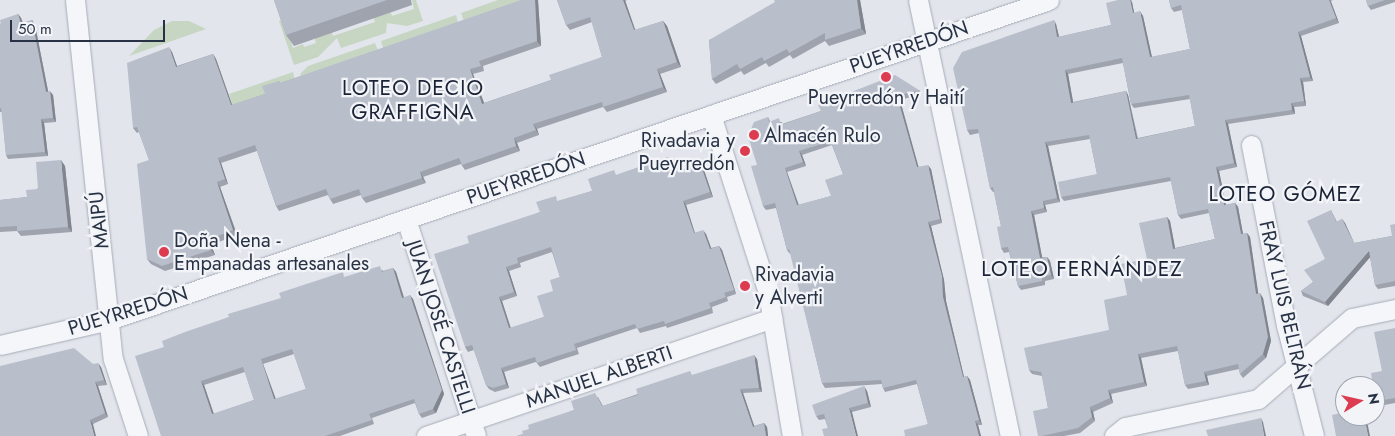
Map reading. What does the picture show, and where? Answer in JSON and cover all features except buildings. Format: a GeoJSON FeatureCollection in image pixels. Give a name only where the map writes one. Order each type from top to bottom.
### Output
{"type":"FeatureCollection","features":[{"type":"Feature","properties":{"kind":"street","name":"MAIPÚ"},"geometry":{"type":"LineString","coordinates":[[76,0],[113,358],[138,436]]}},
{"type":"Feature","properties":{"kind":"street"},"geometry":{"type":"LineString","coordinates":[[918,0],[1010,436]]}},
{"type":"Feature","properties":{"kind":"street","name":"PUEYRREDÓN"},"geometry":{"type":"LineString","coordinates":[[0,345],[109,320],[1049,0]]}},
{"type":"Feature","properties":{"kind":"street"},"geometry":{"type":"LineString","coordinates":[[711,115],[768,293],[792,436]]}},
{"type":"Feature","properties":{"kind":"street","name":"FRAY LUIS BELTRÁN"},"geometry":{"type":"LineString","coordinates":[[1251,145],[1286,325],[1314,436]]}},
{"type":"Feature","properties":{"kind":"street","name":"JUAN JOSÉ CASTELLI"},"geometry":{"type":"LineString","coordinates":[[406,219],[474,428]]}},
{"type":"Feature","properties":{"kind":"street"},"geometry":{"type":"LineString","coordinates":[[1114,436],[1124,427],[1258,399],[1352,318],[1395,309]]}},
{"type":"Feature","properties":{"kind":"street","name":"MANUEL ALBERTI"},"geometry":{"type":"LineString","coordinates":[[426,436],[474,428],[772,318]]}},
{"type":"Feature","properties":{"kind":"green space"},"geometry":{"type":"Polygon","coordinates":[[[412,0],[416,0],[423,21],[407,26],[387,23],[386,33],[341,48],[337,38],[318,57],[294,65],[279,21],[295,15],[285,24],[293,48],[303,44],[304,47],[316,43],[313,33],[330,27],[333,36],[375,22],[372,12],[388,6],[392,16],[414,9],[412,0]]]}},
{"type":"Feature","properties":{"kind":"green space"},"geometry":{"type":"Polygon","coordinates":[[[498,0],[534,0],[465,24],[461,13],[498,0]]]}},
{"type":"Feature","properties":{"kind":"green space"},"geometry":{"type":"Polygon","coordinates":[[[456,15],[459,26],[384,51],[381,41],[456,15]]]}},
{"type":"Feature","properties":{"kind":"green space"},"geometry":{"type":"Polygon","coordinates":[[[172,21],[189,21],[206,29],[129,56],[154,30],[172,21]]]}},
{"type":"Feature","properties":{"kind":"green space"},"geometry":{"type":"Polygon","coordinates":[[[375,43],[379,53],[302,78],[300,74],[308,66],[375,43]]]}},
{"type":"Feature","properties":{"kind":"green space"},"geometry":{"type":"Polygon","coordinates":[[[293,72],[295,80],[267,99],[242,133],[229,94],[293,72]]]}},
{"type":"Feature","properties":{"kind":"place","name":"Pueyrredón y Haití"},"geometry":{"type":"Point","coordinates":[886,77]}},
{"type":"Feature","properties":{"kind":"place","name":"Almacén Rulo"},"geometry":{"type":"Point","coordinates":[754,135]}},
{"type":"Feature","properties":{"kind":"place","name":"Rivadavia y Pueyrredón"},"geometry":{"type":"Point","coordinates":[745,151]}},
{"type":"Feature","properties":{"kind":"place","name":"Doña Nena - Empanadas artesanales"},"geometry":{"type":"Point","coordinates":[164,252]}},
{"type":"Feature","properties":{"kind":"place","name":"Rivadavia y Alverti"},"geometry":{"type":"Point","coordinates":[745,286]}},
{"type":"Feature","properties":{"kind":"district","name":"LOTEO DECIO GRAFFIGNA"},"geometry":{"type":"Point","coordinates":[413,100]}},
{"type":"Feature","properties":{"kind":"district","name":"LOTEO GÓMEZ"},"geometry":{"type":"Point","coordinates":[1285,194]}},
{"type":"Feature","properties":{"kind":"district","name":"LOTEO FERNÁNDEZ"},"geometry":{"type":"Point","coordinates":[1082,269]}}]}
